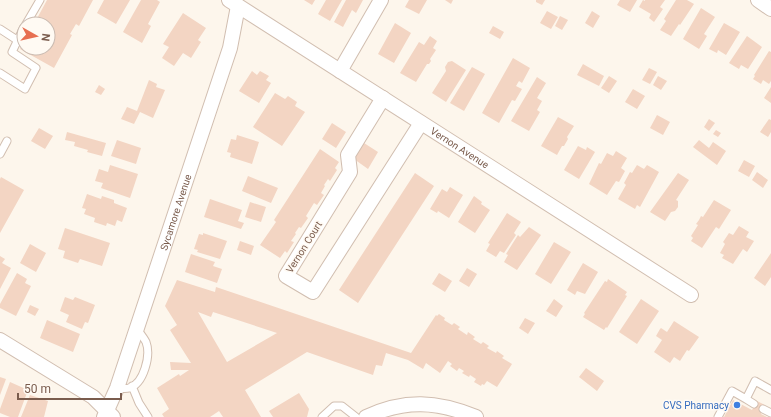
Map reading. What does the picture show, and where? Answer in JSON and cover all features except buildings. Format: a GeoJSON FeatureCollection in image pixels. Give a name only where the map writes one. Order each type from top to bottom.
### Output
{"type":"FeatureCollection","features":[{"type":"Feature","properties":{"kind":"street"},"geometry":{"type":"LineString","coordinates":[[340,71],[380,0]]}},
{"type":"Feature","properties":{"kind":"street"},"geometry":{"type":"LineString","coordinates":[[758,0],[771,8]]}},
{"type":"Feature","properties":{"kind":"street","name":"Vernon Avenue"},"geometry":{"type":"LineString","coordinates":[[234,3],[691,295]]}},
{"type":"Feature","properties":{"kind":"street","name":"Sycamore Avenue"},"geometry":{"type":"LineString","coordinates":[[108,415],[230,48],[234,3]]}},
{"type":"Feature","properties":{"kind":"street","name":"Vernon Court"},"geometry":{"type":"LineString","coordinates":[[383,98],[348,155],[350,172],[286,276],[313,292],[421,123]]}},
{"type":"Feature","properties":{"kind":"street"},"geometry":{"type":"LineString","coordinates":[[0,340],[93,397],[108,415]]}},
{"type":"Feature","properties":{"kind":"street"},"geometry":{"type":"LineString","coordinates":[[366,417],[400,405],[418,404],[437,405],[476,417]]}},
{"type":"Feature","properties":{"kind":"lane"},"geometry":{"type":"LineString","coordinates":[[31,16],[40,0]]}},
{"type":"Feature","properties":{"kind":"lane"},"geometry":{"type":"LineString","coordinates":[[0,29],[16,39]]}},
{"type":"Feature","properties":{"kind":"lane"},"geometry":{"type":"LineString","coordinates":[[16,42],[12,52],[16,55]]}},
{"type":"Feature","properties":{"kind":"lane"},"geometry":{"type":"LineString","coordinates":[[0,73],[25,89],[36,68],[18,56]]}},
{"type":"Feature","properties":{"kind":"lane"},"geometry":{"type":"LineString","coordinates":[[0,154],[7,141]]}},
{"type":"Feature","properties":{"kind":"lane"},"geometry":{"type":"LineString","coordinates":[[117,388],[129,388],[136,385],[143,375],[147,353],[146,342],[136,328]]}},
{"type":"Feature","properties":{"kind":"lane"},"geometry":{"type":"LineString","coordinates":[[746,399],[755,381],[771,390]]}},
{"type":"Feature","properties":{"kind":"lane"},"geometry":{"type":"LineString","coordinates":[[132,386],[139,403],[148,417]]}},
{"type":"Feature","properties":{"kind":"lane"},"geometry":{"type":"LineString","coordinates":[[718,417],[732,391],[754,404]]}},
{"type":"Feature","properties":{"kind":"lane"},"geometry":{"type":"LineString","coordinates":[[322,417],[334,406],[342,406],[356,417]]}},
{"type":"Feature","properties":{"kind":"lane"},"geometry":{"type":"LineString","coordinates":[[763,409],[771,413]]}},
{"type":"Feature","properties":{"kind":"place","name":"CVS Pharmacy"},"geometry":{"type":"Point","coordinates":[737,405]}}]}
